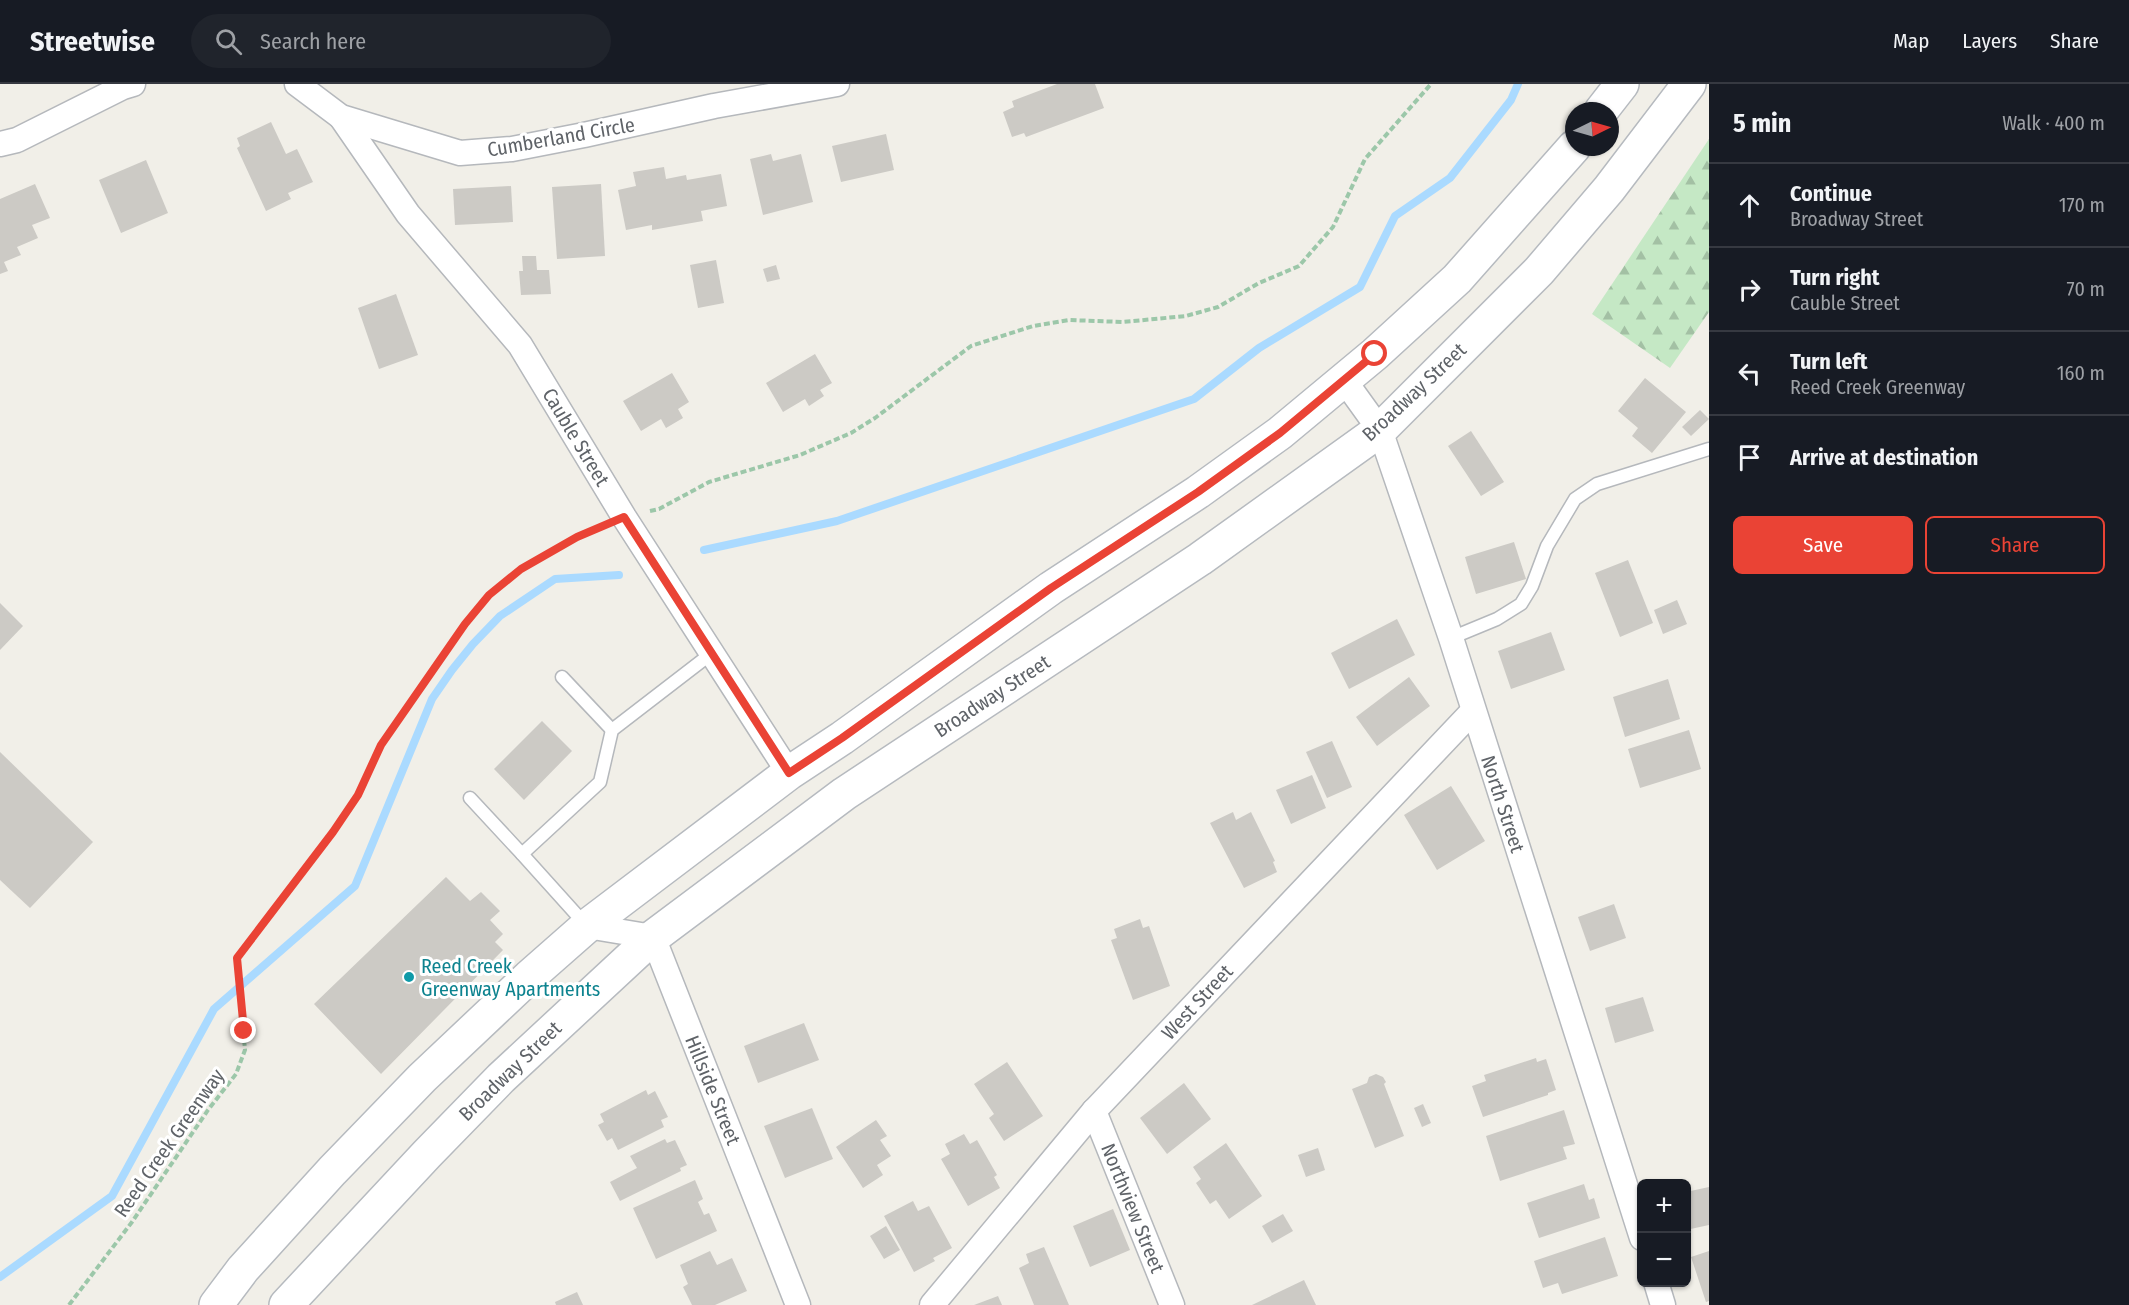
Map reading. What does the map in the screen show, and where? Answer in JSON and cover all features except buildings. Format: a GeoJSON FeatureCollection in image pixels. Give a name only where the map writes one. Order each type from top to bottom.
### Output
{"type":"FeatureCollection","features":[{"type":"Feature","properties":{"kind":"main road"},"geometry":{"type":"LineString","coordinates":[[1608,102],[1622,84]]}},
{"type":"Feature","properties":{"kind":"main road","name":"Broadway Street"},"geometry":{"type":"LineString","coordinates":[[286,1305],[501,1078],[653,937],[844,794],[1200,559],[1380,430],[1539,271],[1609,189],[1689,84]]}},
{"type":"Feature","properties":{"kind":"main road"},"geometry":{"type":"LineString","coordinates":[[216,1305],[243,1269],[332,1171],[422,1078],[587,926],[789,773],[842,738],[1051,588],[1198,492],[1280,433],[1375,354],[1457,279],[1566,156]]}},
{"type":"Feature","properties":{"kind":"street"},"geometry":{"type":"LineString","coordinates":[[0,144],[17,140],[123,87],[134,84]]}},
{"type":"Feature","properties":{"kind":"street","name":"Cumberland Circle"},"geometry":{"type":"LineString","coordinates":[[297,84],[341,117],[460,153],[512,149],[714,106],[837,84]]}},
{"type":"Feature","properties":{"kind":"street","name":"Cauble Street"},"geometry":{"type":"LineString","coordinates":[[341,117],[408,214],[520,345],[624,517],[789,773]]}},
{"type":"Feature","properties":{"kind":"street","name":"North Street"},"geometry":{"type":"LineString","coordinates":[[1344,380],[1380,430],[1451,638],[1639,1233]]}},
{"type":"Feature","properties":{"kind":"street","name":"West Street"},"geometry":{"type":"LineString","coordinates":[[932,1305],[1094,1111],[1473,711]]}},
{"type":"Feature","properties":{"kind":"street"},"geometry":{"type":"LineString","coordinates":[[587,926],[653,937]]}},
{"type":"Feature","properties":{"kind":"street","name":"Hillside Street"},"geometry":{"type":"LineString","coordinates":[[653,937],[798,1305]]}},
{"type":"Feature","properties":{"kind":"street","name":"Northview Street"},"geometry":{"type":"LineString","coordinates":[[1094,1111],[1172,1305]]}},
{"type":"Feature","properties":{"kind":"street"},"geometry":{"type":"LineString","coordinates":[[1658,1287],[1663,1305]]}},
{"type":"Feature","properties":{"kind":"lane"},"geometry":{"type":"LineString","coordinates":[[1451,638],[1497,620],[1521,604],[1532,586],[1547,546],[1575,499],[1598,484],[1709,449]]}},
{"type":"Feature","properties":{"kind":"lane"},"geometry":{"type":"LineString","coordinates":[[522,854],[600,782],[612,730],[712,653]]}},
{"type":"Feature","properties":{"kind":"lane"},"geometry":{"type":"LineString","coordinates":[[562,677],[612,730]]}},
{"type":"Feature","properties":{"kind":"lane"},"geometry":{"type":"LineString","coordinates":[[470,798],[587,926]]}},
{"type":"Feature","properties":{"kind":"path","name":"Reed Creek Greenway"},"geometry":{"type":"LineString","coordinates":[[69,1305],[132,1222],[208,1110],[236,1074],[245,1050],[237,958],[339,823],[358,795],[381,745],[465,624],[489,595],[521,569],[577,537],[624,517],[659,509],[709,482],[800,455],[851,433],[875,418],[972,346],[1033,326],[1069,320],[1123,322],[1186,316],[1218,307],[1259,283],[1299,266],[1334,228],[1365,159],[1431,84]]}},
{"type":"Feature","properties":{"kind":"green space"},"geometry":{"type":"Polygon","coordinates":[[[1709,139],[1709,312],[1670,368],[1592,314],[1709,139]]]}},
{"type":"Feature","properties":{"kind":"waterway"},"geometry":{"type":"LineString","coordinates":[[704,550],[837,521],[1194,399],[1259,348],[1360,287],[1395,216],[1450,178],[1511,100],[1518,84]]}},
{"type":"Feature","properties":{"kind":"waterway"},"geometry":{"type":"LineString","coordinates":[[0,1277],[112,1196],[214,1009],[355,886],[432,699],[473,644],[500,616],[555,579],[619,575]]}},
{"type":"Feature","properties":{"kind":"place","name":"Reed Creek Greenway Apartments"},"geometry":{"type":"Point","coordinates":[409,977]}},
{"type":"Feature","properties":{"kind":"route"},"geometry":{"type":"LineString","coordinates":[[244,1031],[237,958],[333,832],[358,795],[381,745],[465,624],[489,595],[521,569],[577,537],[624,517],[789,773],[842,738],[1051,588],[1198,492],[1280,433],[1375,354]]}}]}
